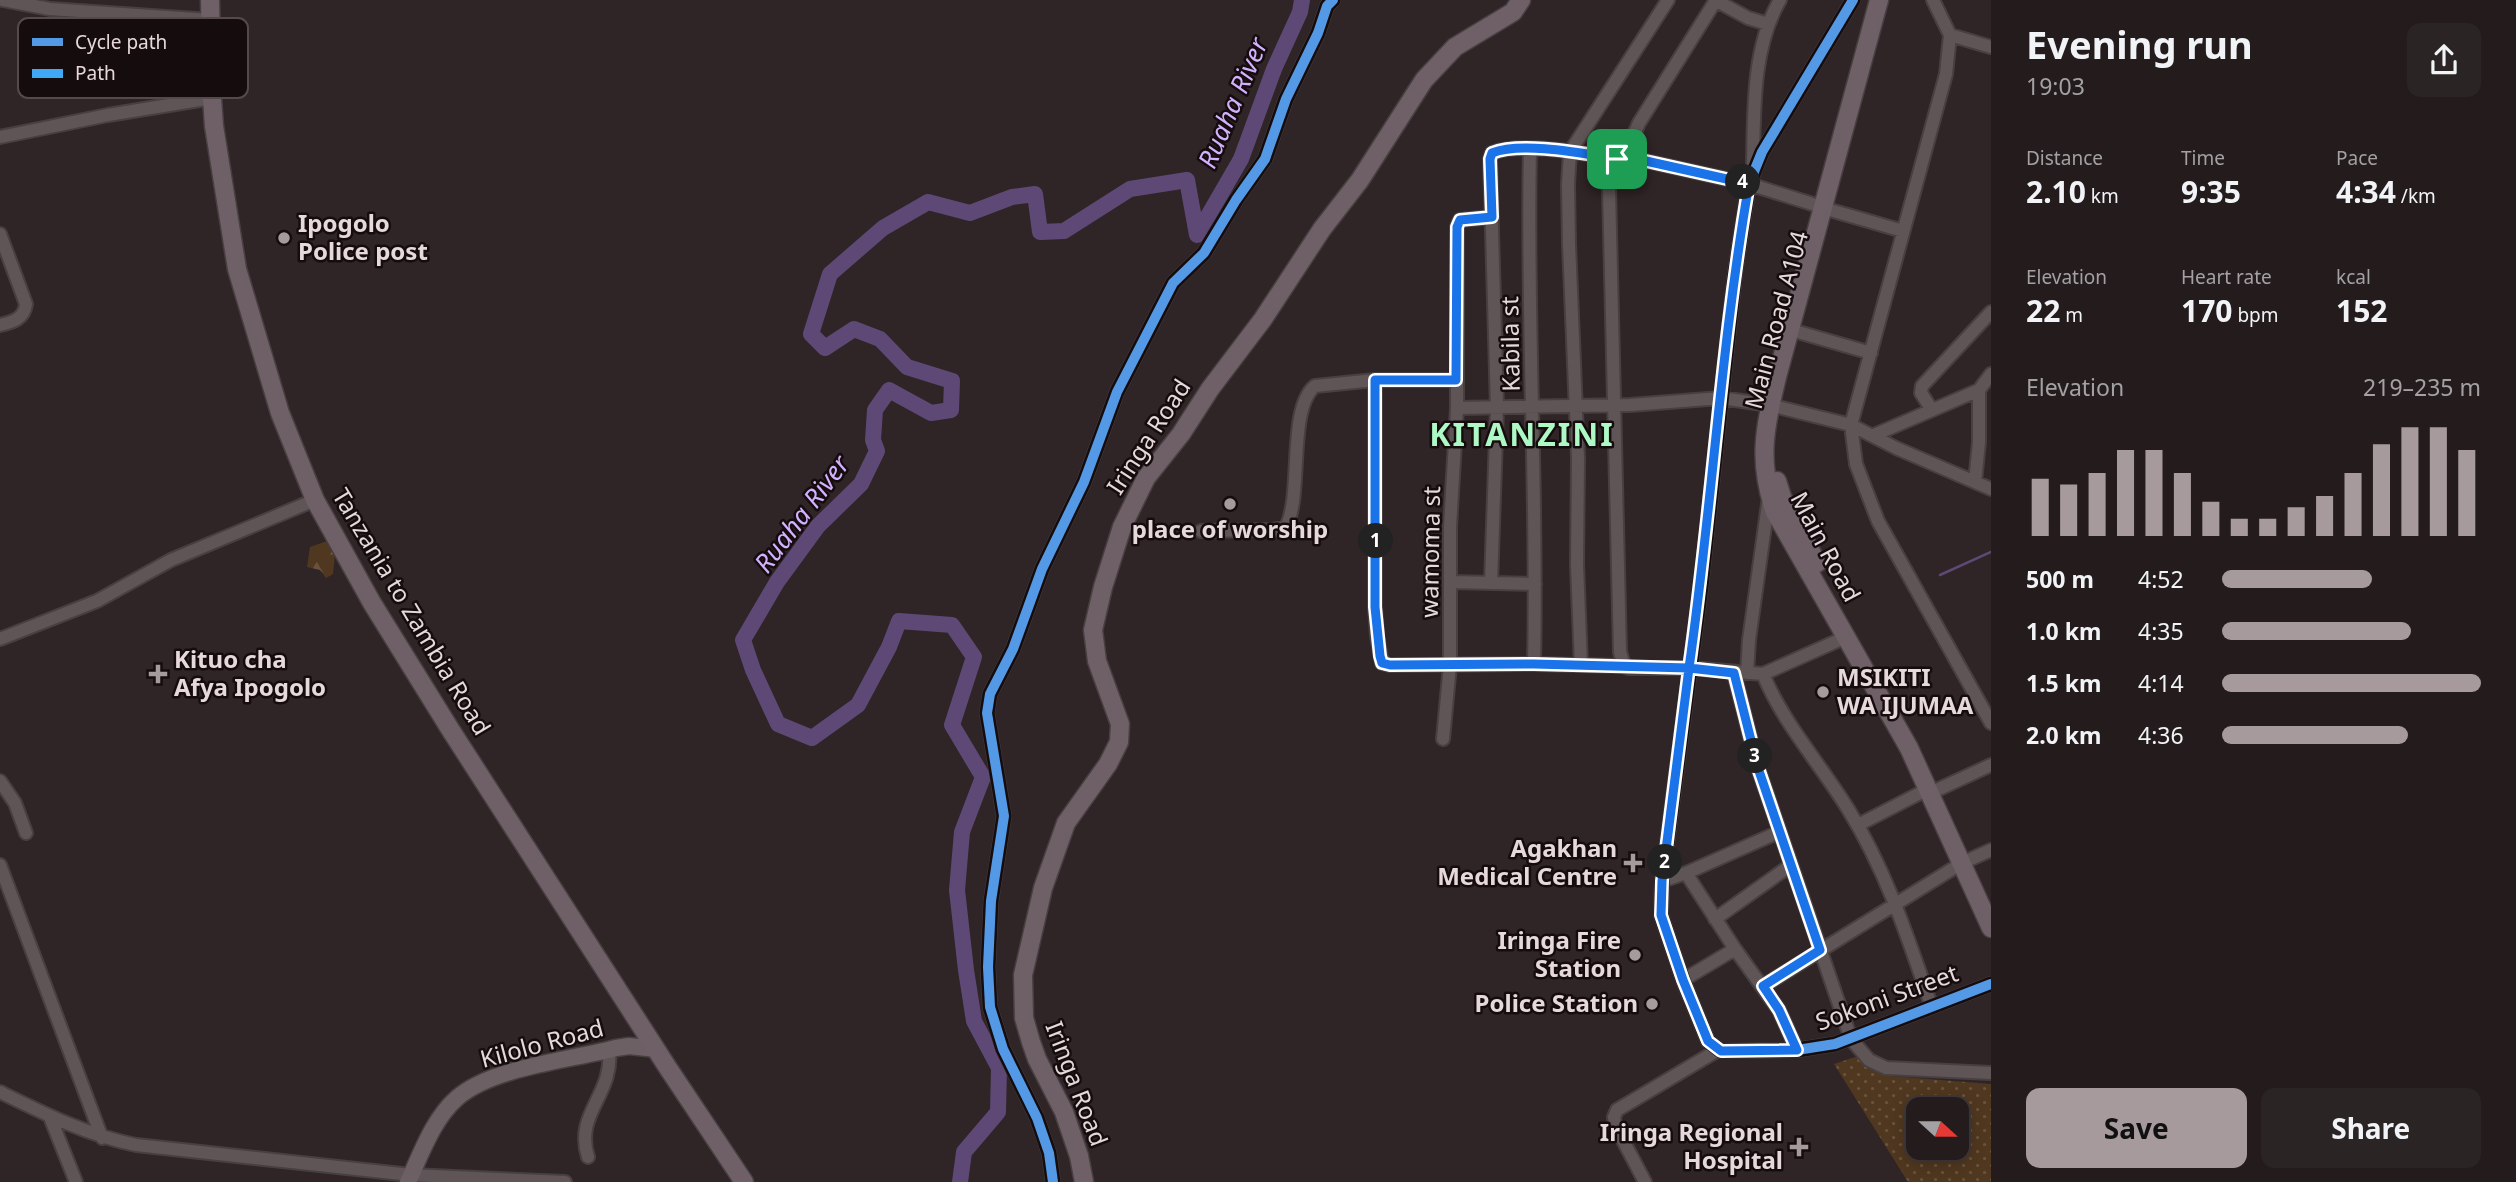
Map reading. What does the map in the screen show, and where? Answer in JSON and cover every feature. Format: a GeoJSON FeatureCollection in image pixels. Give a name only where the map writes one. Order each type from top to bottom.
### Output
{"type":"FeatureCollection","features":[{"type":"Feature","properties":{"kind":"highway","name":"Tanzania to Zambia Road"},"geometry":{"type":"LineString","coordinates":[[210,18],[211,0]]}},
{"type":"Feature","properties":{"kind":"highway","name":"Iringa Road"},"geometry":{"type":"LineString","coordinates":[[1084,1182],[1079,1156],[1064,1112],[1031,1042],[1024,1018],[1023,975],[1043,888],[1066,823],[1108,764],[1119,743],[1120,724],[1097,662],[1093,630],[1122,527],[1146,478],[1181,434],[1210,389],[1263,319],[1322,229],[1360,180],[1424,80],[1455,47],[1513,12],[1521,0]]}},
{"type":"Feature","properties":{"kind":"highway"},"geometry":{"type":"LineString","coordinates":[[1865,69],[1879,0]]}},
{"type":"Feature","properties":{"kind":"highway","name":"Main Road A104"},"geometry":{"type":"LineString","coordinates":[[1889,0],[1865,69],[1826,209],[1798,332],[1774,406],[1775,494],[1914,739],[1933,789]]}},
{"type":"Feature","properties":{"kind":"highway","name":"Tanzania to Zambia Road"},"geometry":{"type":"LineString","coordinates":[[212,98],[237,269],[276,402],[315,500],[372,603],[443,717],[744,1182]]}},
{"type":"Feature","properties":{"kind":"highway"},"geometry":{"type":"LineString","coordinates":[[1774,406],[1826,209]]}},
{"type":"Feature","properties":{"kind":"highway","name":"Main Road"},"geometry":{"type":"LineString","coordinates":[[1775,494],[1775,512],[1933,789],[1967,861],[1991,927]]}},
{"type":"Feature","properties":{"kind":"highway"},"geometry":{"type":"LineString","coordinates":[[1967,861],[1991,903]]}},
{"type":"Feature","properties":{"kind":"main road","name":"Kilolo Road"},"geometry":{"type":"LineString","coordinates":[[410,1178],[442,1115],[461,1095],[475,1086],[507,1074],[609,1050],[629,1046],[656,1049]]}},
{"type":"Feature","properties":{"kind":"street"},"geometry":{"type":"LineString","coordinates":[[3,0],[50,9],[181,18]]}},
{"type":"Feature","properties":{"kind":"street"},"geometry":{"type":"LineString","coordinates":[[1053,1182],[1049,1153],[1037,1118],[1003,1049],[990,1007],[988,967],[991,901],[1004,816],[988,706],[995,683],[1013,649],[1042,569],[1084,482],[1117,393],[1173,283],[1204,253],[1265,159],[1286,99],[1332,0]]}},
{"type":"Feature","properties":{"kind":"street"},"geometry":{"type":"LineString","coordinates":[[1581,665],[1577,565],[1578,459],[1568,184],[1570,152],[1668,0]]}},
{"type":"Feature","properties":{"kind":"street"},"geometry":{"type":"LineString","coordinates":[[1623,666],[1620,652],[1609,189],[1612,165],[1621,158],[1639,123],[1715,0],[1748,18],[1768,24]]}},
{"type":"Feature","properties":{"kind":"street"},"geometry":{"type":"LineString","coordinates":[[1644,1182],[1615,1125],[1617,1110],[1718,1050],[1708,1041],[1683,980],[1661,915],[1662,881],[1701,586],[1735,273],[1753,169],[1754,119],[1762,47],[1768,24],[1780,0]]}},
{"type":"Feature","properties":{"kind":"street"},"geometry":{"type":"LineString","coordinates":[[1753,169],[1853,0]]}},
{"type":"Feature","properties":{"kind":"street"},"geometry":{"type":"LineString","coordinates":[[1933,0],[1950,35],[1946,74],[1851,425],[1856,464],[1878,521],[1991,723]]}},
{"type":"Feature","properties":{"kind":"street"},"geometry":{"type":"LineString","coordinates":[[1950,35],[1991,47]]}},
{"type":"Feature","properties":{"kind":"street"},"geometry":{"type":"LineString","coordinates":[[0,137],[212,98]]}},
{"type":"Feature","properties":{"kind":"street"},"geometry":{"type":"LineString","coordinates":[[1491,583],[1497,408],[1490,159],[1492,153],[1507,149],[1530,149],[1621,158],[1749,184],[1903,231]]}},
{"type":"Feature","properties":{"kind":"street","name":"Kabila st"},"geometry":{"type":"LineString","coordinates":[[1530,149],[1534,664]]}},
{"type":"Feature","properties":{"kind":"street","name":"wamoma st"},"geometry":{"type":"LineString","coordinates":[[1443,739],[1450,665],[1450,527],[1457,408],[1457,227],[1460,220],[1466,218],[1492,217]]}},
{"type":"Feature","properties":{"kind":"street"},"geometry":{"type":"LineString","coordinates":[[0,325],[20,318],[26,304],[1,238]]}},
{"type":"Feature","properties":{"kind":"street"},"geometry":{"type":"LineString","coordinates":[[1932,410],[1921,393],[1922,386],[1991,312]]}},
{"type":"Feature","properties":{"kind":"street"},"geometry":{"type":"LineString","coordinates":[[1798,332],[1871,353]]}},
{"type":"Feature","properties":{"kind":"street"},"geometry":{"type":"LineString","coordinates":[[1874,435],[1979,390],[1991,374]]}},
{"type":"Feature","properties":{"kind":"street"},"geometry":{"type":"LineString","coordinates":[[1375,380],[1375,607],[1382,663],[1623,666],[1763,674],[1846,638]]}},
{"type":"Feature","properties":{"kind":"street"},"geometry":{"type":"LineString","coordinates":[[1201,531],[1273,530],[1286,527],[1292,505],[1298,442],[1307,395],[1315,386],[1375,380],[1456,380]]}},
{"type":"Feature","properties":{"kind":"street"},"geometry":{"type":"LineString","coordinates":[[1975,482],[1979,442],[1979,390]]}},
{"type":"Feature","properties":{"kind":"street"},"geometry":{"type":"LineString","coordinates":[[1457,408],[1615,405],[1721,398],[1774,406],[1851,425],[1905,452],[1991,489]]}},
{"type":"Feature","properties":{"kind":"street"},"geometry":{"type":"LineString","coordinates":[[1775,494],[1741,673],[1758,768],[1851,1039],[1869,1060],[1886,1068],[1991,1073]]}},
{"type":"Feature","properties":{"kind":"street"},"geometry":{"type":"LineString","coordinates":[[0,639],[97,601],[171,560],[315,500]]}},
{"type":"Feature","properties":{"kind":"street"},"geometry":{"type":"LineString","coordinates":[[1451,582],[1535,584]]}},
{"type":"Feature","properties":{"kind":"street"},"geometry":{"type":"LineString","coordinates":[[1763,674],[1776,701],[1857,825],[1895,903],[1931,1005]]}},
{"type":"Feature","properties":{"kind":"street"},"geometry":{"type":"LineString","coordinates":[[1857,825],[1991,765]]}},
{"type":"Feature","properties":{"kind":"street"},"geometry":{"type":"LineString","coordinates":[[0,781],[15,803],[26,833]]}},
{"type":"Feature","properties":{"kind":"street"},"geometry":{"type":"LineString","coordinates":[[1662,881],[1779,832]]}},
{"type":"Feature","properties":{"kind":"street"},"geometry":{"type":"LineString","coordinates":[[1763,986],[1895,903],[1991,850]]}},
{"type":"Feature","properties":{"kind":"street"},"geometry":{"type":"LineString","coordinates":[[0,865],[102,1138]]}},
{"type":"Feature","properties":{"kind":"street"},"geometry":{"type":"LineString","coordinates":[[1715,919],[1791,865]]}},
{"type":"Feature","properties":{"kind":"street"},"geometry":{"type":"LineString","coordinates":[[1685,873],[1779,1010],[1797,1050]]}},
{"type":"Feature","properties":{"kind":"street"},"geometry":{"type":"LineString","coordinates":[[1683,980],[1735,949]]}},
{"type":"Feature","properties":{"kind":"street","name":"Sokoni Street"},"geometry":{"type":"LineString","coordinates":[[1718,1050],[1797,1050],[1851,1039],[1931,1005],[1991,984]]}},
{"type":"Feature","properties":{"kind":"street"},"geometry":{"type":"LineString","coordinates":[[588,1157],[584,1146],[585,1125],[605,1086],[610,1068],[609,1050]]}},
{"type":"Feature","properties":{"kind":"street"},"geometry":{"type":"LineString","coordinates":[[0,1092],[50,1117],[102,1138],[181,1151],[410,1178],[565,1182]]}},
{"type":"Feature","properties":{"kind":"street"},"geometry":{"type":"LineString","coordinates":[[50,1117],[76,1182]]}},
{"type":"Feature","properties":{"kind":"green space"},"geometry":{"type":"Polygon","coordinates":[[[330,540],[335,554],[333,574],[326,578],[320,570],[307,567],[310,547],[330,540]]]}},
{"type":"Feature","properties":{"kind":"green space"},"geometry":{"type":"Polygon","coordinates":[[[1855,1057],[1891,1076],[1991,1084],[1991,1182],[1908,1182],[1834,1064],[1855,1057]]]}},
{"type":"Feature","properties":{"kind":"waterway","name":"Ruaha River"},"geometry":{"type":"LineString","coordinates":[[960,1182],[964,1152],[998,1112],[999,1068],[974,1021],[957,890],[962,832],[983,777],[952,725],[974,657],[952,625],[899,621],[889,647],[858,705],[812,738],[778,724],[753,670],[743,640],[777,582],[818,526],[861,484],[877,451],[873,440],[875,410],[889,390],[931,413],[951,410],[952,381],[907,367],[880,339],[854,329],[825,348],[811,334],[830,274],[883,228],[928,202],[970,213],[1012,197],[1035,194],[1040,232],[1064,231],[1130,189],[1187,180],[1197,235],[1241,159],[1274,69],[1300,12],[1302,0]]}},
{"type":"Feature","properties":{"kind":"waterway"},"geometry":{"type":"LineString","coordinates":[[1940,575],[1991,552]]}},
{"type":"Feature","properties":{"kind":"marked path"},"geometry":{"type":"LineString","coordinates":[[1382,663],[1624,666]]}},
{"type":"Feature","properties":{"kind":"cycle path"},"geometry":{"type":"LineString","coordinates":[[1053,1182],[1049,1153],[1037,1118],[1003,1049],[990,1007],[988,967],[991,901],[1004,816],[987,713],[990,694],[1013,649],[1042,569],[1084,482],[1117,392],[1173,283],[1204,253],[1265,159],[1286,99],[1318,33],[1327,6],[1333,0]]}},
{"type":"Feature","properties":{"kind":"cycle path"},"geometry":{"type":"LineString","coordinates":[[1853,0],[1762,152],[1749,184],[1735,273],[1701,586],[1662,881],[1661,915],[1683,980],[1708,1041],[1721,1051],[1797,1050],[1835,1044],[1991,984]]}},
{"type":"Feature","properties":{"kind":"place","name":"Ipogolo Police post"},"geometry":{"type":"Point","coordinates":[284,238]}},
{"type":"Feature","properties":{"kind":"place","name":"place of worship"},"geometry":{"type":"Point","coordinates":[1230,504]}},
{"type":"Feature","properties":{"kind":"place","name":"Kituo cha Afya Ipogolo"},"geometry":{"type":"Point","coordinates":[158,674]}},
{"type":"Feature","properties":{"kind":"place","name":"MSIKITI WA IJUMAA"},"geometry":{"type":"Point","coordinates":[1823,692]}},
{"type":"Feature","properties":{"kind":"place","name":"Agakhan Medical Centre"},"geometry":{"type":"Point","coordinates":[1633,863]}},
{"type":"Feature","properties":{"kind":"place","name":"Iringa Fire Station"},"geometry":{"type":"Point","coordinates":[1635,955]}},
{"type":"Feature","properties":{"kind":"place","name":"Police Station"},"geometry":{"type":"Point","coordinates":[1652,1004]}},
{"type":"Feature","properties":{"kind":"place","name":"Iringa Regional Hospital"},"geometry":{"type":"Point","coordinates":[1799,1147]}},
{"type":"Feature","properties":{"kind":"district","name":"KITANZINI"},"geometry":{"type":"Point","coordinates":[1522,435]}},
{"type":"Feature","properties":{"kind":"route"},"geometry":{"type":"LineString","coordinates":[[1617,159],[1530,149],[1507,149],[1492,153],[1492,217],[1466,218],[1460,220],[1457,227],[1456,380],[1375,380],[1375,607],[1380,656],[1382,663],[1390,665],[1534,664],[1689,668],[1662,881],[1661,915],[1683,980],[1708,1041],[1713,1047],[1721,1051],[1797,1050],[1787,1024],[1763,986],[1820,950],[1758,768],[1734,673],[1689,668],[1705,555],[1735,273],[1749,184],[1637,159],[1617,159]]}}]}
